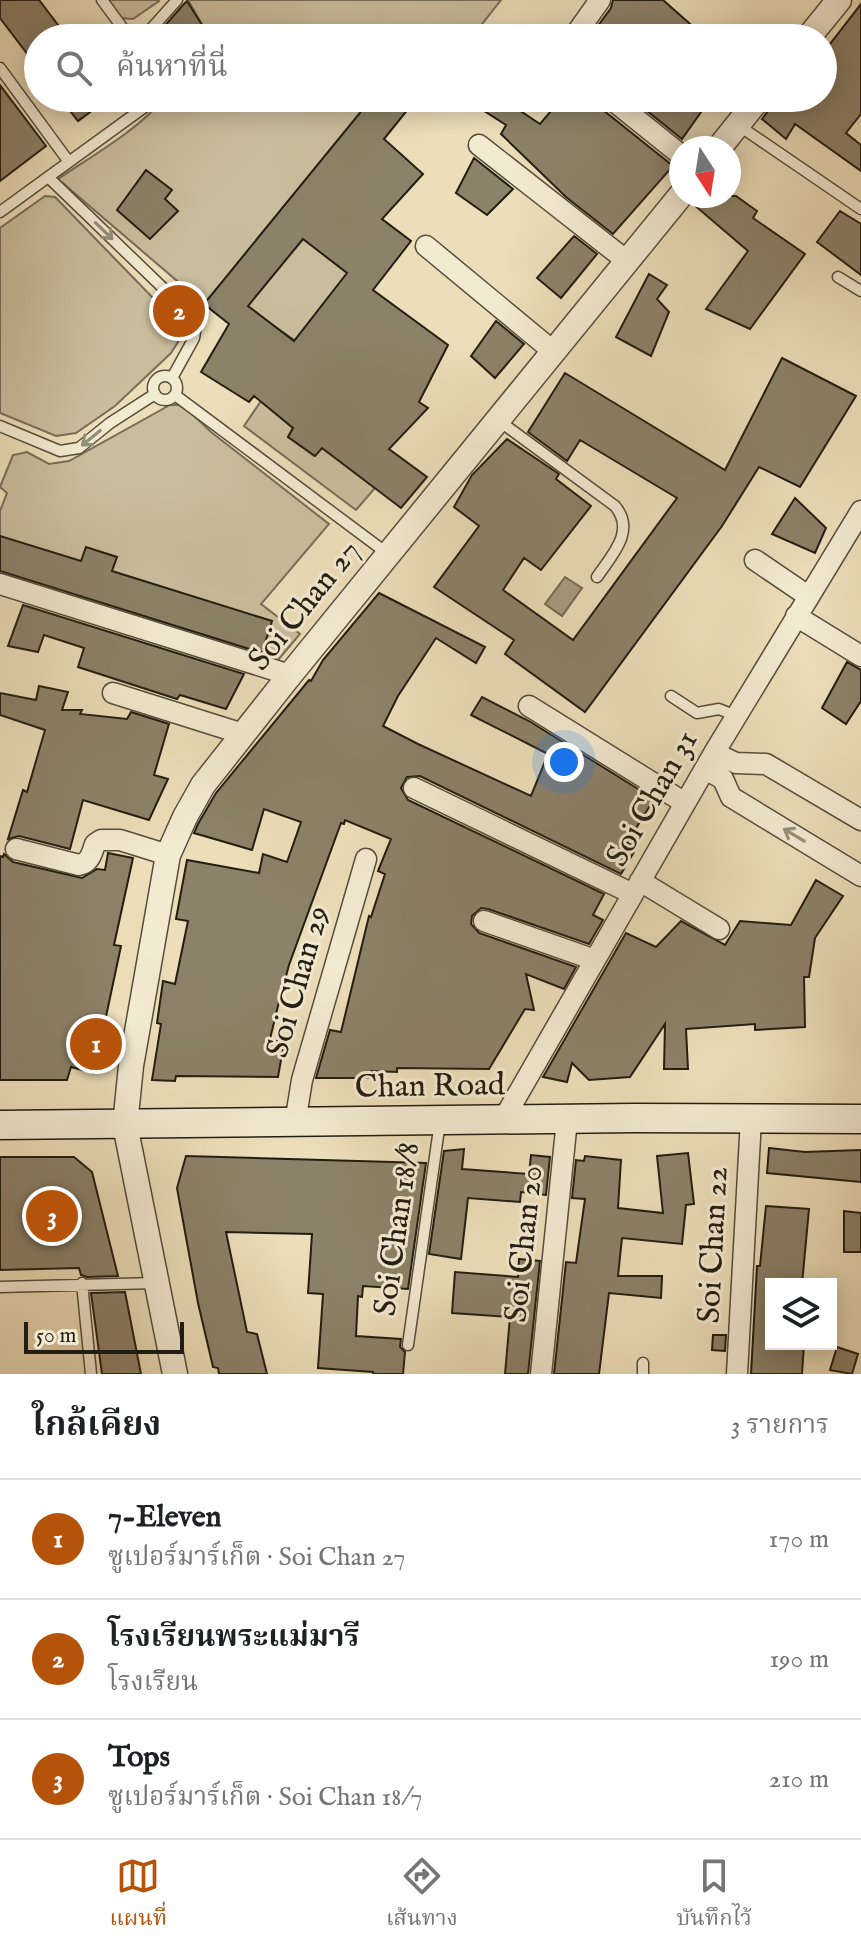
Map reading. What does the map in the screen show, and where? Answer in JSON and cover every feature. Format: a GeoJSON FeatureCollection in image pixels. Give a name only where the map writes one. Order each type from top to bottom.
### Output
{"type":"FeatureCollection","features":[{"type":"Feature","properties":{"kind":"main road","name":"Chan Road"},"geometry":{"type":"LineString","coordinates":[[0,1125],[861,1119]]}},
{"type":"Feature","properties":{"kind":"street"},"geometry":{"type":"LineString","coordinates":[[583,24],[600,0]]}},
{"type":"Feature","properties":{"kind":"street"},"geometry":{"type":"LineString","coordinates":[[819,24],[839,0]]}},
{"type":"Feature","properties":{"kind":"street"},"geometry":{"type":"LineString","coordinates":[[627,112],[669,145]]}},
{"type":"Feature","properties":{"kind":"street"},"geometry":{"type":"LineString","coordinates":[[729,136],[748,112]]}},
{"type":"Feature","properties":{"kind":"street"},"geometry":{"type":"LineString","coordinates":[[479,145],[627,261]]}},
{"type":"Feature","properties":{"kind":"street","name":"Soi Chan 27"},"geometry":{"type":"LineString","coordinates":[[175,1374],[125,1125],[131,1066],[168,855],[203,785],[670,208]]}},
{"type":"Feature","properties":{"kind":"street"},"geometry":{"type":"LineString","coordinates":[[426,246],[554,352]]}},
{"type":"Feature","properties":{"kind":"street","name":"Soi Chan 31"},"geometry":{"type":"LineString","coordinates":[[503,1120],[709,761],[808,596],[852,545],[861,511]]}},
{"type":"Feature","properties":{"kind":"street"},"geometry":{"type":"LineString","coordinates":[[755,560],[808,596]]}},
{"type":"Feature","properties":{"kind":"street"},"geometry":{"type":"LineString","coordinates":[[0,584],[290,675]]}},
{"type":"Feature","properties":{"kind":"street"},"geometry":{"type":"LineString","coordinates":[[796,616],[861,656]]}},
{"type":"Feature","properties":{"kind":"street"},"geometry":{"type":"LineString","coordinates":[[113,693],[243,734]]}},
{"type":"Feature","properties":{"kind":"street"},"geometry":{"type":"LineString","coordinates":[[529,706],[685,803]]}},
{"type":"Feature","properties":{"kind":"street"},"geometry":{"type":"LineString","coordinates":[[709,761],[766,764],[861,820]]}},
{"type":"Feature","properties":{"kind":"street"},"geometry":{"type":"LineString","coordinates":[[709,761],[723,779],[731,797],[861,876]]}},
{"type":"Feature","properties":{"kind":"street"},"geometry":{"type":"LineString","coordinates":[[414,788],[636,887],[719,929]]}},
{"type":"Feature","properties":{"kind":"street"},"geometry":{"type":"LineString","coordinates":[[16,849],[79,865],[90,858],[95,844],[111,838],[168,855]]}},
{"type":"Feature","properties":{"kind":"street","name":"Soi Chan 29"},"geometry":{"type":"LineString","coordinates":[[295,1123],[302,1080],[366,859]]}},
{"type":"Feature","properties":{"kind":"street"},"geometry":{"type":"LineString","coordinates":[[484,921],[595,960]]}},
{"type":"Feature","properties":{"kind":"street","name":"Soi Chan 22"},"geometry":{"type":"LineString","coordinates":[[737,1374],[751,1119]]}},
{"type":"Feature","properties":{"kind":"street","name":"Soi Chan 20"},"geometry":{"type":"LineString","coordinates":[[541,1374],[567,1120]]}},
{"type":"Feature","properties":{"kind":"lane"},"geometry":{"type":"LineString","coordinates":[[102,0],[120,24]]}},
{"type":"Feature","properties":{"kind":"lane"},"geometry":{"type":"LineString","coordinates":[[156,24],[177,0]]}},
{"type":"Feature","properties":{"kind":"lane"},"geometry":{"type":"LineString","coordinates":[[0,68],[24,101]]}},
{"type":"Feature","properties":{"kind":"lane"},"geometry":{"type":"LineString","coordinates":[[32,112],[69,162]]}},
{"type":"Feature","properties":{"kind":"lane"},"geometry":{"type":"LineString","coordinates":[[0,212],[138,112]]}},
{"type":"Feature","properties":{"kind":"lane"},"geometry":{"type":"LineString","coordinates":[[738,125],[861,209]]}},
{"type":"Feature","properties":{"kind":"lane"},"geometry":{"type":"LineString","coordinates":[[48,177],[190,314],[196,326],[194,338],[172,378]]}},
{"type":"Feature","properties":{"kind":"lane"},"geometry":{"type":"LineString","coordinates":[[838,277],[861,291]]}},
{"type":"Feature","properties":{"kind":"lane"},"geometry":{"type":"LineString","coordinates":[[164,376],[172,378],[177,388],[175,395],[166,400],[155,394],[153,387],[157,380],[164,376]]}},
{"type":"Feature","properties":{"kind":"lane"},"geometry":{"type":"LineString","coordinates":[[0,426],[60,451],[79,448],[110,423],[155,394]]}},
{"type":"Feature","properties":{"kind":"lane"},"geometry":{"type":"LineString","coordinates":[[175,395],[389,555]]}},
{"type":"Feature","properties":{"kind":"lane"},"geometry":{"type":"LineString","coordinates":[[498,420],[621,513],[625,522],[623,534],[597,577]]}},
{"type":"Feature","properties":{"kind":"lane"},"geometry":{"type":"LineString","coordinates":[[671,696],[697,713],[715,708],[736,716]]}},
{"type":"Feature","properties":{"kind":"lane","name":"Soi Chan 18/8"},"geometry":{"type":"LineString","coordinates":[[408,1345],[440,1120]]}},
{"type":"Feature","properties":{"kind":"lane"},"geometry":{"type":"LineString","coordinates":[[82,1283],[91,1374]]}},
{"type":"Feature","properties":{"kind":"lane"},"geometry":{"type":"LineString","coordinates":[[0,1287],[156,1283]]}},
{"type":"Feature","properties":{"kind":"shaded area"},"geometry":{"type":"Polygon","coordinates":[[[108,0],[159,1],[133,19],[120,18],[108,0]]]}},
{"type":"Feature","properties":{"kind":"shaded area"},"geometry":{"type":"Polygon","coordinates":[[[188,0],[501,0],[482,24],[202,24],[188,0]]]}},
{"type":"Feature","properties":{"kind":"shaded area"},"geometry":{"type":"Polygon","coordinates":[[[151,112],[368,112],[204,304],[58,179],[128,132],[151,112]]]}},
{"type":"Feature","properties":{"kind":"shaded area"},"geometry":{"type":"Polygon","coordinates":[[[339,181],[392,238],[302,345],[241,304],[339,181]]]}},
{"type":"Feature","properties":{"kind":"shaded area"},"geometry":{"type":"Polygon","coordinates":[[[45,196],[55,197],[185,331],[171,353],[115,406],[76,433],[56,436],[0,413],[0,228],[45,196]]]}},
{"type":"Feature","properties":{"kind":"shaded area"},"geometry":{"type":"Polygon","coordinates":[[[261,401],[293,428],[288,437],[314,456],[322,448],[375,488],[356,510],[244,426],[261,401]]]}},
{"type":"Feature","properties":{"kind":"shaded area"},"geometry":{"type":"Polygon","coordinates":[[[170,405],[179,405],[191,413],[329,524],[261,604],[300,634],[273,666],[0,581],[0,511],[7,493],[0,487],[13,455],[27,452],[49,464],[69,461],[170,405]]]}},
{"type":"Feature","properties":{"kind":"shaded area"},"geometry":{"type":"Polygon","coordinates":[[[565,577],[582,588],[562,616],[545,604],[565,577]]]}},
{"type":"Feature","properties":{"kind":"building"},"geometry":{"type":"Polygon","coordinates":[[[0,0],[39,0],[57,24],[24,24],[24,50],[0,18],[0,0]]]}},
{"type":"Feature","properties":{"kind":"building"},"geometry":{"type":"Polygon","coordinates":[[[613,0],[663,0],[690,24],[599,24],[613,0]]]}},
{"type":"Feature","properties":{"kind":"building"},"geometry":{"type":"Polygon","coordinates":[[[187,1],[201,24],[166,24],[187,1]]]}},
{"type":"Feature","properties":{"kind":"building"},"geometry":{"type":"Polygon","coordinates":[[[861,4],[861,114],[846,133],[861,145],[861,171],[795,124],[786,139],[762,119],[767,112],[837,112],[837,35],[861,4]]]}},
{"type":"Feature","properties":{"kind":"building"},"geometry":{"type":"Polygon","coordinates":[[[0,85],[46,146],[0,181],[0,85]]]}},
{"type":"Feature","properties":{"kind":"building"},"geometry":{"type":"Polygon","coordinates":[[[71,112],[90,112],[78,121],[71,112]]]}},
{"type":"Feature","properties":{"kind":"building"},"geometry":{"type":"Polygon","coordinates":[[[361,112],[406,112],[384,139],[423,174],[382,219],[411,241],[373,290],[448,345],[419,402],[428,408],[389,449],[427,477],[401,508],[322,448],[315,456],[288,437],[293,428],[254,396],[249,402],[201,372],[229,324],[204,304],[361,112]],[[303,239],[248,306],[294,341],[347,273],[303,239]]]}},
{"type":"Feature","properties":{"kind":"building"},"geometry":{"type":"Polygon","coordinates":[[[486,112],[522,112],[540,124],[550,112],[606,112],[669,163],[669,171],[613,234],[566,197],[501,134],[506,125],[486,112]]]}},
{"type":"Feature","properties":{"kind":"building"},"geometry":{"type":"Polygon","coordinates":[[[648,112],[701,112],[684,136],[678,136],[648,112]]]}},
{"type":"Feature","properties":{"kind":"building"},"geometry":{"type":"Polygon","coordinates":[[[474,158],[513,189],[487,215],[456,193],[474,158]]]}},
{"type":"Feature","properties":{"kind":"building"},"geometry":{"type":"Polygon","coordinates":[[[146,170],[172,190],[165,199],[178,211],[150,239],[117,210],[146,170]]]}},
{"type":"Feature","properties":{"kind":"building"},"geometry":{"type":"Polygon","coordinates":[[[741,200],[757,211],[753,218],[805,254],[750,329],[706,309],[748,251],[698,208],[741,208],[741,200]]]}},
{"type":"Feature","properties":{"kind":"building"},"geometry":{"type":"Polygon","coordinates":[[[840,211],[861,224],[861,275],[817,242],[840,211]]]}},
{"type":"Feature","properties":{"kind":"building"},"geometry":{"type":"Polygon","coordinates":[[[574,236],[597,254],[561,298],[537,278],[574,236]]]}},
{"type":"Feature","properties":{"kind":"building"},"geometry":{"type":"Polygon","coordinates":[[[649,274],[667,285],[657,299],[669,312],[651,356],[616,337],[649,274]]]}},
{"type":"Feature","properties":{"kind":"building"},"geometry":{"type":"Polygon","coordinates":[[[496,321],[524,344],[495,378],[471,356],[496,321]]]}},
{"type":"Feature","properties":{"kind":"building"},"geometry":{"type":"Polygon","coordinates":[[[782,358],[856,396],[800,487],[759,467],[722,526],[585,712],[505,654],[514,640],[434,587],[479,526],[454,507],[472,475],[507,439],[559,474],[556,479],[591,506],[541,570],[524,558],[503,590],[573,640],[677,498],[580,440],[567,461],[528,432],[565,373],[725,470],[782,358]]]}},
{"type":"Feature","properties":{"kind":"building"},"geometry":{"type":"Polygon","coordinates":[[[795,498],[826,528],[815,553],[772,534],[795,498]]]}},
{"type":"Feature","properties":{"kind":"building"},"geometry":{"type":"Polygon","coordinates":[[[0,536],[81,561],[86,547],[117,557],[112,571],[272,621],[262,653],[0,571],[0,536]]]}},
{"type":"Feature","properties":{"kind":"building"},"geometry":{"type":"Polygon","coordinates":[[[379,593],[485,647],[476,663],[436,638],[398,696],[383,726],[531,796],[548,754],[471,715],[482,697],[529,721],[654,799],[627,843],[637,847],[621,874],[420,776],[407,777],[401,788],[408,800],[604,894],[593,915],[603,920],[589,944],[488,909],[481,908],[472,916],[471,924],[479,933],[576,967],[564,989],[526,974],[534,1010],[525,1009],[489,1069],[397,1068],[397,1072],[371,1071],[369,1078],[316,1078],[330,1030],[341,1032],[369,916],[385,874],[378,871],[391,839],[345,820],[344,824],[341,823],[289,965],[278,1006],[270,1039],[284,1043],[278,1077],[176,1076],[175,1081],[152,1080],[161,1024],[157,1023],[163,981],[175,984],[188,921],[176,919],[187,860],[259,873],[263,854],[287,862],[301,822],[264,809],[252,850],[194,833],[198,824],[216,793],[311,681],[323,660],[379,593]]]}},
{"type":"Feature","properties":{"kind":"building"},"geometry":{"type":"Polygon","coordinates":[[[23,605],[244,674],[226,709],[180,695],[177,699],[78,667],[84,648],[44,635],[38,652],[8,646],[23,605]]]}},
{"type":"Feature","properties":{"kind":"building"},"geometry":{"type":"Polygon","coordinates":[[[847,662],[861,670],[861,701],[846,724],[822,708],[847,662]]]}},
{"type":"Feature","properties":{"kind":"building"},"geometry":{"type":"Polygon","coordinates":[[[39,686],[68,692],[62,710],[82,710],[80,714],[127,719],[131,712],[169,724],[154,775],[168,779],[149,820],[83,800],[70,849],[19,836],[8,839],[23,790],[27,792],[45,730],[0,715],[0,693],[36,700],[39,686]]]}},
{"type":"Feature","properties":{"kind":"building"},"geometry":{"type":"Polygon","coordinates":[[[108,853],[133,858],[114,945],[121,946],[94,1073],[71,1067],[67,1080],[0,1080],[0,856],[4,854],[13,862],[82,878],[97,869],[105,870],[108,853]]]}},
{"type":"Feature","properties":{"kind":"building"},"geometry":{"type":"Polygon","coordinates":[[[816,880],[843,896],[815,938],[809,977],[804,977],[805,1027],[755,1030],[755,1024],[686,1029],[688,1069],[664,1069],[665,1024],[630,1077],[589,1080],[572,1063],[567,1082],[543,1077],[626,933],[656,947],[681,921],[725,945],[740,921],[791,925],[816,880]]]}},
{"type":"Feature","properties":{"kind":"building"},"geometry":{"type":"Polygon","coordinates":[[[769,1148],[805,1152],[861,1150],[861,1182],[767,1173],[769,1148]]]}},
{"type":"Feature","properties":{"kind":"building"},"geometry":{"type":"Polygon","coordinates":[[[464,1149],[462,1169],[529,1174],[531,1155],[550,1157],[546,1195],[521,1192],[520,1202],[468,1198],[461,1259],[429,1254],[444,1151],[464,1149]]]}},
{"type":"Feature","properties":{"kind":"building"},"geometry":{"type":"Polygon","coordinates":[[[688,1153],[694,1204],[686,1205],[682,1244],[622,1238],[618,1276],[662,1276],[661,1298],[609,1293],[599,1374],[554,1374],[566,1262],[576,1263],[585,1199],[572,1198],[576,1160],[584,1161],[585,1156],[621,1160],[618,1208],[663,1213],[657,1156],[688,1153]]]}},
{"type":"Feature","properties":{"kind":"building"},"geometry":{"type":"Polygon","coordinates":[[[186,1156],[426,1163],[408,1289],[363,1286],[362,1297],[358,1296],[356,1336],[401,1339],[400,1347],[405,1352],[403,1374],[318,1368],[323,1294],[308,1293],[312,1234],[226,1232],[247,1332],[257,1334],[267,1374],[219,1374],[218,1368],[213,1367],[198,1303],[177,1188],[186,1156]]]}},
{"type":"Feature","properties":{"kind":"building"},"geometry":{"type":"Polygon","coordinates":[[[0,1157],[74,1157],[92,1172],[118,1276],[87,1277],[81,1275],[79,1268],[0,1270],[0,1157]]]}},
{"type":"Feature","properties":{"kind":"building"},"geometry":{"type":"Polygon","coordinates":[[[766,1206],[809,1209],[803,1278],[765,1278],[765,1350],[804,1350],[802,1374],[751,1374],[757,1266],[760,1266],[766,1206]]]}},
{"type":"Feature","properties":{"kind":"building"},"geometry":{"type":"Polygon","coordinates":[[[844,1211],[861,1213],[861,1252],[844,1252],[844,1211]]]}},
{"type":"Feature","properties":{"kind":"building"},"geometry":{"type":"Polygon","coordinates":[[[519,1259],[540,1261],[528,1374],[505,1374],[510,1317],[452,1313],[455,1272],[518,1277],[519,1259]]]}},
{"type":"Feature","properties":{"kind":"building"},"geometry":{"type":"Polygon","coordinates":[[[125,1292],[141,1374],[102,1374],[91,1293],[125,1292]]]}},
{"type":"Feature","properties":{"kind":"building"},"geometry":{"type":"Polygon","coordinates":[[[713,1335],[726,1335],[725,1351],[712,1350],[713,1335]]]}},
{"type":"Feature","properties":{"kind":"building"},"geometry":{"type":"Polygon","coordinates":[[[837,1347],[858,1354],[852,1374],[830,1370],[837,1347]]]}},
{"type":"Feature","properties":{"kind":"place","name":"โรงเรียนพระแม่มารี"},"geometry":{"type":"Point","coordinates":[179,311]}},
{"type":"Feature","properties":{"kind":"place","name":"7-Eleven"},"geometry":{"type":"Point","coordinates":[96,1044]}},
{"type":"Feature","properties":{"kind":"place","name":"Tops"},"geometry":{"type":"Point","coordinates":[52,1216]}}]}
